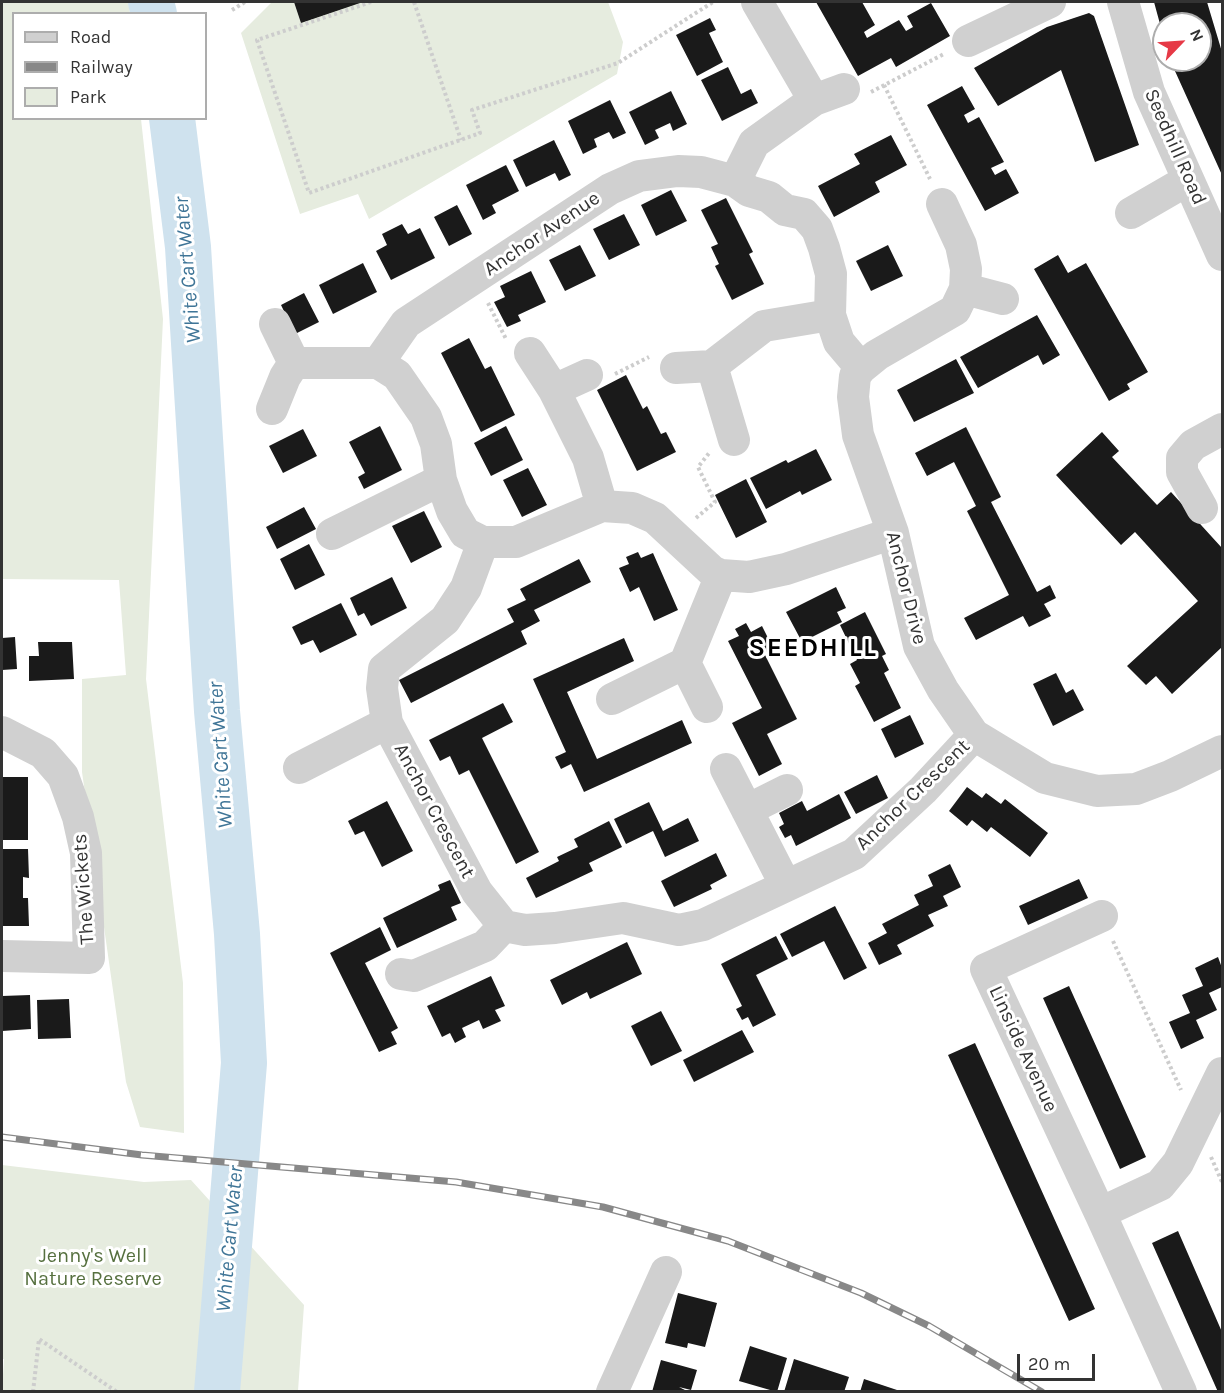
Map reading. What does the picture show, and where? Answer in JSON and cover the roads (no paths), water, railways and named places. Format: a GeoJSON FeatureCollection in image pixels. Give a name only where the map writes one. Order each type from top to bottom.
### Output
{"type":"FeatureCollection","features":[{"type":"Feature","properties":{"kind":"street"},"geometry":{"type":"LineString","coordinates":[[757,2],[814,100]]}},
{"type":"Feature","properties":{"kind":"street"},"geometry":{"type":"LineString","coordinates":[[968,41],[1050,2]]}},
{"type":"Feature","properties":{"kind":"street","name":"Seedhill Road"},"geometry":{"type":"LineString","coordinates":[[1123,2],[1149,92],[1222,255]]}},
{"type":"Feature","properties":{"kind":"street"},"geometry":{"type":"LineString","coordinates":[[735,181],[754,143],[814,100],[844,88]]}},
{"type":"Feature","properties":{"kind":"street","name":"Anchor Avenue"},"geometry":{"type":"LineString","coordinates":[[378,363],[406,323],[610,189],[639,176],[678,171],[701,172],[735,181],[749,191],[769,197],[785,210],[804,214],[817,229],[831,274],[830,315],[839,342],[861,368]]}},
{"type":"Feature","properties":{"kind":"street"},"geometry":{"type":"LineString","coordinates":[[1131,213],[1188,180]]}},
{"type":"Feature","properties":{"kind":"street"},"geometry":{"type":"LineString","coordinates":[[861,368],[877,355],[955,310],[965,289],[966,269],[961,245],[942,204]]}},
{"type":"Feature","properties":{"kind":"street"},"geometry":{"type":"LineString","coordinates":[[965,289],[1003,299]]}},
{"type":"Feature","properties":{"kind":"street"},"geometry":{"type":"LineString","coordinates":[[676,368],[712,366],[764,326],[830,315]]}},
{"type":"Feature","properties":{"kind":"street"},"geometry":{"type":"LineString","coordinates":[[275,324],[294,363]]}},
{"type":"Feature","properties":{"kind":"street"},"geometry":{"type":"LineString","coordinates":[[530,353],[554,390],[588,458],[602,506]]}},
{"type":"Feature","properties":{"kind":"street"},"geometry":{"type":"LineString","coordinates":[[294,363],[378,363],[396,375],[426,417],[436,444],[441,480],[452,511],[465,533],[483,542],[516,542],[602,506],[632,508],[655,518],[712,571],[721,575],[749,577],[786,569],[893,533]]}},
{"type":"Feature","properties":{"kind":"street"},"geometry":{"type":"LineString","coordinates":[[272,409],[285,377],[294,363]]}},
{"type":"Feature","properties":{"kind":"street"},"geometry":{"type":"LineString","coordinates":[[712,366],[734,440]]}},
{"type":"Feature","properties":{"kind":"street","name":"Anchor Drive"},"geometry":{"type":"LineString","coordinates":[[861,368],[855,376],[853,397],[858,435],[893,533],[919,646],[943,690],[974,735],[1045,778],[1097,791],[1136,789],[1170,776],[1222,751]]}},
{"type":"Feature","properties":{"kind":"street"},"geometry":{"type":"LineString","coordinates":[[554,390],[587,375]]}},
{"type":"Feature","properties":{"kind":"street"},"geometry":{"type":"LineString","coordinates":[[1202,508],[1182,472],[1182,458],[1192,446],[1222,429]]}},
{"type":"Feature","properties":{"kind":"street"},"geometry":{"type":"LineString","coordinates":[[332,534],[441,480]]}},
{"type":"Feature","properties":{"kind":"street","name":"Anchor Crescent"},"geometry":{"type":"LineString","coordinates":[[483,542],[466,588],[445,620],[384,669],[382,688],[387,723],[477,892],[504,926],[525,930],[555,928],[623,918],[679,930],[703,925],[854,854],[923,790],[974,735]]}},
{"type":"Feature","properties":{"kind":"street"},"geometry":{"type":"LineString","coordinates":[[612,699],[685,663],[721,575]]}},
{"type":"Feature","properties":{"kind":"street"},"geometry":{"type":"LineString","coordinates":[[685,663],[707,707]]}},
{"type":"Feature","properties":{"kind":"street","name":"Anchor Crescent"},"geometry":{"type":"LineString","coordinates":[[300,768],[387,723]]}},
{"type":"Feature","properties":{"kind":"street","name":"The Wickets"},"geometry":{"type":"LineString","coordinates":[[2,732],[43,753],[63,776],[78,817],[86,853],[88,958],[2,956]]}},
{"type":"Feature","properties":{"kind":"street"},"geometry":{"type":"LineString","coordinates":[[726,769],[786,886]]}},
{"type":"Feature","properties":{"kind":"street"},"geometry":{"type":"LineString","coordinates":[[747,810],[787,790]]}},
{"type":"Feature","properties":{"kind":"street","name":"Linside Avenue"},"geometry":{"type":"LineString","coordinates":[[1102,916],[986,969],[1181,1392]]}},
{"type":"Feature","properties":{"kind":"street"},"geometry":{"type":"LineString","coordinates":[[401,974],[414,976],[485,946],[504,926]]}},
{"type":"Feature","properties":{"kind":"street"},"geometry":{"type":"LineString","coordinates":[[1100,1213],[1160,1185],[1178,1163],[1222,1073]]}},
{"type":"Feature","properties":{"kind":"street"},"geometry":{"type":"LineString","coordinates":[[612,1392],[666,1272]]}},
{"type":"Feature","properties":{"kind":"waterway","name":"White Cart Water"},"geometry":{"type":"LineString","coordinates":[[151,2],[154,12]]}},
{"type":"Feature","properties":{"kind":"waterway","name":"White Cart Water"},"geometry":{"type":"LineString","coordinates":[[172,120],[188,247],[217,711],[237,934],[244,1063],[217,1392]]}},
{"type":"Feature","properties":{"kind":"railway"},"geometry":{"type":"LineString","coordinates":[[2,1137],[142,1155],[456,1182],[603,1207],[728,1241],[861,1293],[929,1326],[1042,1392]]}},
{"type":"Feature","properties":{"kind":"district","name":"SEEDHILL"},"geometry":{"type":"Point","coordinates":[813,649]}},
{"type":"Feature","properties":{"kind":"park label","name":"Jenny's Well Nature Reserve"},"geometry":{"type":"Point","coordinates":[93,1268]}}]}
